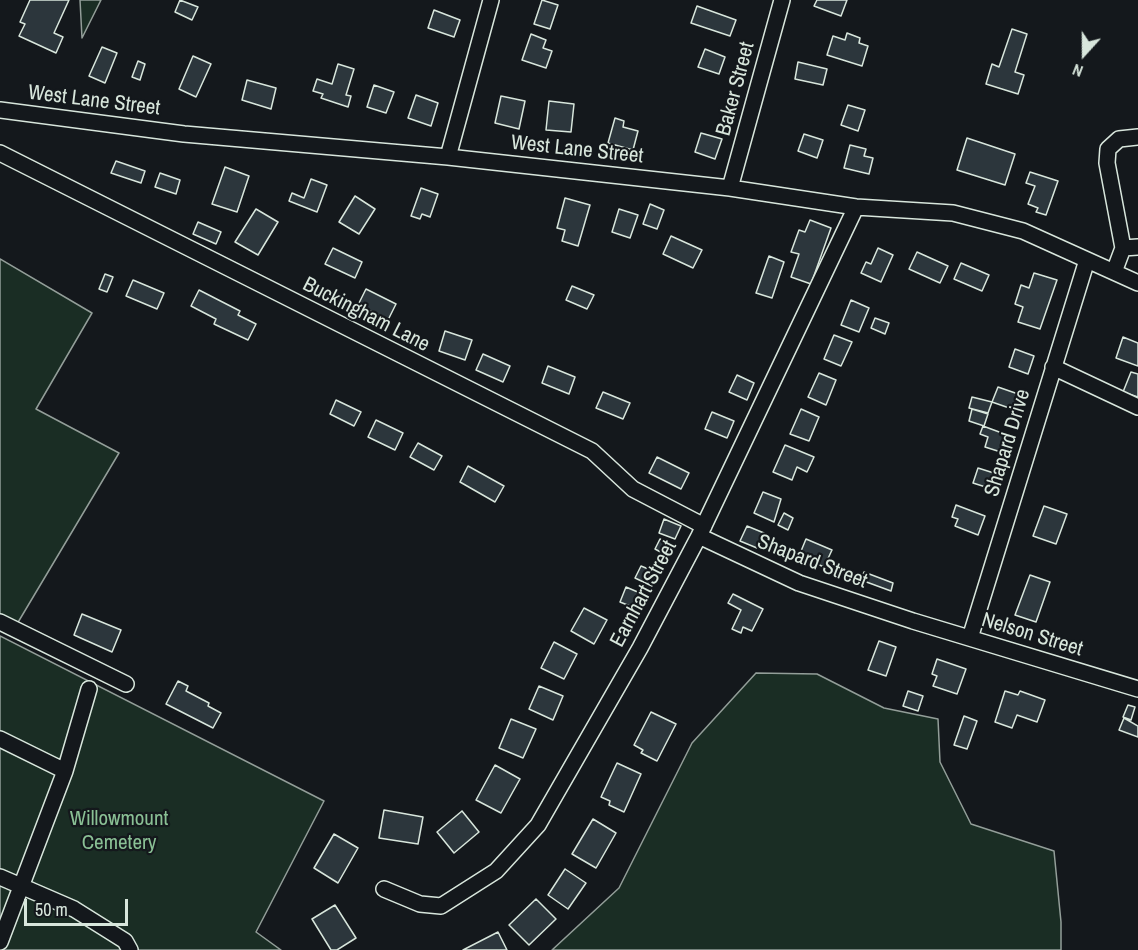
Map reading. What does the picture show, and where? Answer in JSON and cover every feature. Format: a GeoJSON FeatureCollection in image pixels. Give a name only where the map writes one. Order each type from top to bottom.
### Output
{"type":"FeatureCollection","features":[{"type":"Feature","properties":{"kind":"street"},"geometry":{"type":"LineString","coordinates":[[448,157],[491,0]]}},
{"type":"Feature","properties":{"kind":"street","name":"Baker Street"},"geometry":{"type":"LineString","coordinates":[[730,188],[782,0]]}},
{"type":"Feature","properties":{"kind":"street","name":"West Lane Street"},"geometry":{"type":"LineString","coordinates":[[0,110],[184,134],[448,157],[730,188],[856,207],[953,213],[1023,231],[1138,283]]}},
{"type":"Feature","properties":{"kind":"street"},"geometry":{"type":"LineString","coordinates":[[1114,272],[1130,248],[1107,163],[1108,149],[1119,139],[1138,138]]}},
{"type":"Feature","properties":{"kind":"street","name":"Buckingham Lane"},"geometry":{"type":"LineString","coordinates":[[0,153],[592,450],[633,489],[701,531]]}},
{"type":"Feature","properties":{"kind":"street","name":"Earnhart Street"},"geometry":{"type":"LineString","coordinates":[[384,889],[420,904],[441,906],[496,870],[538,825],[640,648],[701,531],[856,207]]}},
{"type":"Feature","properties":{"kind":"street","name":"Shapard Drive"},"geometry":{"type":"LineString","coordinates":[[970,638],[1088,260]]}},
{"type":"Feature","properties":{"kind":"street"},"geometry":{"type":"LineString","coordinates":[[1053,367],[1138,407]]}},
{"type":"Feature","properties":{"kind":"street","name":"Shapard Street"},"geometry":{"type":"LineString","coordinates":[[701,531],[800,583],[913,621]]}},
{"type":"Feature","properties":{"kind":"street","name":"Nelson Street"},"geometry":{"type":"LineString","coordinates":[[913,621],[1138,689]]}},
{"type":"Feature","properties":{"kind":"street"},"geometry":{"type":"LineString","coordinates":[[0,622],[126,684]]}},
{"type":"Feature","properties":{"kind":"street"},"geometry":{"type":"LineString","coordinates":[[0,942],[65,771],[89,689]]}},
{"type":"Feature","properties":{"kind":"street"},"geometry":{"type":"LineString","coordinates":[[0,739],[65,771]]}},
{"type":"Feature","properties":{"kind":"street"},"geometry":{"type":"LineString","coordinates":[[0,877],[74,909],[125,941],[130,950]]}},
{"type":"Feature","properties":{"kind":"green space"},"geometry":{"type":"Polygon","coordinates":[[[80,0],[101,0],[82,38],[80,0]]]}},
{"type":"Feature","properties":{"kind":"green space"},"geometry":{"type":"Polygon","coordinates":[[[0,259],[92,313],[36,409],[119,453],[17,624],[0,616],[0,259]]]}},
{"type":"Feature","properties":{"kind":"green space","name":"Willowmount Cemetery"},"geometry":{"type":"Polygon","coordinates":[[[0,636],[324,801],[256,932],[281,950],[0,950],[0,636]]]}},
{"type":"Feature","properties":{"kind":"green space"},"geometry":{"type":"Polygon","coordinates":[[[756,673],[817,674],[884,708],[938,719],[940,762],[971,824],[1054,851],[1061,922],[1061,950],[552,950],[619,888],[692,743],[756,673]]]}},
{"type":"Feature","properties":{"kind":"building"},"geometry":{"type":"Polygon","coordinates":[[[30,0],[69,0],[54,33],[63,37],[56,53],[19,36],[25,24],[20,22],[30,0]]]}},
{"type":"Feature","properties":{"kind":"building"},"geometry":{"type":"Polygon","coordinates":[[[180,0],[198,7],[192,20],[175,12],[180,0]]]}},
{"type":"Feature","properties":{"kind":"building"},"geometry":{"type":"Polygon","coordinates":[[[542,0],[558,5],[550,29],[534,24],[542,0]]]}},
{"type":"Feature","properties":{"kind":"building"},"geometry":{"type":"Polygon","coordinates":[[[817,0],[847,0],[841,16],[814,6],[817,0]]]}},
{"type":"Feature","properties":{"kind":"building"},"geometry":{"type":"Polygon","coordinates":[[[697,6],[736,20],[730,36],[691,23],[697,6]]]}},
{"type":"Feature","properties":{"kind":"building"},"geometry":{"type":"Polygon","coordinates":[[[434,10],[460,20],[454,37],[428,28],[434,10]]]}},
{"type":"Feature","properties":{"kind":"building"},"geometry":{"type":"Polygon","coordinates":[[[1012,29],[1027,34],[1015,72],[1024,75],[1018,94],[986,84],[992,64],[999,67],[1012,29]]]}},
{"type":"Feature","properties":{"kind":"building"},"geometry":{"type":"Polygon","coordinates":[[[847,33],[860,38],[859,43],[868,46],[862,66],[827,55],[833,36],[845,40],[847,33]]]}},
{"type":"Feature","properties":{"kind":"building"},"geometry":{"type":"Polygon","coordinates":[[[531,34],[546,40],[543,48],[552,51],[546,68],[522,60],[531,34]]]}},
{"type":"Feature","properties":{"kind":"building"},"geometry":{"type":"Polygon","coordinates":[[[102,47],[117,53],[105,83],[89,76],[102,47]]]}},
{"type":"Feature","properties":{"kind":"building"},"geometry":{"type":"Polygon","coordinates":[[[705,49],[725,57],[719,74],[698,67],[705,49]]]}},
{"type":"Feature","properties":{"kind":"building"},"geometry":{"type":"Polygon","coordinates":[[[193,56],[211,64],[196,97],[179,89],[193,56]]]}},
{"type":"Feature","properties":{"kind":"building"},"geometry":{"type":"Polygon","coordinates":[[[138,61],[145,64],[140,80],[132,77],[138,61]]]}},
{"type":"Feature","properties":{"kind":"building"},"geometry":{"type":"Polygon","coordinates":[[[798,62],[827,69],[823,85],[795,79],[798,62]]]}},
{"type":"Feature","properties":{"kind":"building"},"geometry":{"type":"Polygon","coordinates":[[[338,64],[354,69],[346,95],[351,96],[348,107],[321,98],[323,94],[313,91],[317,79],[332,84],[338,64]]]}},
{"type":"Feature","properties":{"kind":"building"},"geometry":{"type":"Polygon","coordinates":[[[247,80],[276,88],[271,109],[242,100],[247,80]]]}},
{"type":"Feature","properties":{"kind":"building"},"geometry":{"type":"Polygon","coordinates":[[[374,85],[394,92],[386,113],[367,107],[374,85]]]}},
{"type":"Feature","properties":{"kind":"building"},"geometry":{"type":"Polygon","coordinates":[[[416,95],[438,103],[431,126],[408,118],[416,95]]]}},
{"type":"Feature","properties":{"kind":"building"},"geometry":{"type":"Polygon","coordinates":[[[501,96],[525,101],[519,129],[495,123],[501,96]]]}},
{"type":"Feature","properties":{"kind":"building"},"geometry":{"type":"Polygon","coordinates":[[[549,101],[574,104],[571,132],[546,130],[549,101]]]}},
{"type":"Feature","properties":{"kind":"building"},"geometry":{"type":"Polygon","coordinates":[[[848,105],[865,110],[858,131],[841,125],[848,105]]]}},
{"type":"Feature","properties":{"kind":"building"},"geometry":{"type":"Polygon","coordinates":[[[615,118],[624,121],[623,127],[638,131],[633,150],[608,143],[615,118]]]}},
{"type":"Feature","properties":{"kind":"building"},"geometry":{"type":"Polygon","coordinates":[[[701,133],[722,139],[715,159],[695,152],[701,133]]]}},
{"type":"Feature","properties":{"kind":"building"},"geometry":{"type":"Polygon","coordinates":[[[804,134],[823,140],[817,158],[798,151],[804,134]]]}},
{"type":"Feature","properties":{"kind":"building"},"geometry":{"type":"Polygon","coordinates":[[[967,138],[1015,154],[1005,185],[957,170],[967,138]]]}},
{"type":"Feature","properties":{"kind":"building"},"geometry":{"type":"Polygon","coordinates":[[[850,145],[866,149],[864,156],[873,158],[869,174],[844,168],[850,145]]]}},
{"type":"Feature","properties":{"kind":"building"},"geometry":{"type":"Polygon","coordinates":[[[116,161],[145,171],[141,183],[111,173],[116,161]]]}},
{"type":"Feature","properties":{"kind":"building"},"geometry":{"type":"Polygon","coordinates":[[[225,167],[249,176],[237,212],[212,204],[225,167]]]}},
{"type":"Feature","properties":{"kind":"building"},"geometry":{"type":"Polygon","coordinates":[[[1030,172],[1058,181],[1046,215],[1036,212],[1038,208],[1028,204],[1035,186],[1026,183],[1030,172]]]}},
{"type":"Feature","properties":{"kind":"building"},"geometry":{"type":"Polygon","coordinates":[[[160,173],[180,180],[176,194],[155,187],[160,173]]]}},
{"type":"Feature","properties":{"kind":"building"},"geometry":{"type":"Polygon","coordinates":[[[311,179],[327,185],[317,212],[289,201],[292,193],[304,198],[311,179]]]}},
{"type":"Feature","properties":{"kind":"building"},"geometry":{"type":"Polygon","coordinates":[[[421,188],[438,194],[430,217],[422,214],[420,219],[411,216],[421,188]]]}},
{"type":"Feature","properties":{"kind":"building"},"geometry":{"type":"Polygon","coordinates":[[[355,196],[375,209],[359,234],[339,222],[355,196]]]}},
{"type":"Feature","properties":{"kind":"building"},"geometry":{"type":"Polygon","coordinates":[[[565,198],[590,205],[578,246],[562,241],[565,230],[557,228],[565,198]]]}},
{"type":"Feature","properties":{"kind":"building"},"geometry":{"type":"Polygon","coordinates":[[[650,204],[664,210],[657,229],[643,224],[650,204]]]}},
{"type":"Feature","properties":{"kind":"building"},"geometry":{"type":"Polygon","coordinates":[[[256,209],[278,222],[258,255],[235,242],[256,209]]]}},
{"type":"Feature","properties":{"kind":"building"},"geometry":{"type":"Polygon","coordinates":[[[619,209],[638,215],[630,238],[612,232],[619,209]]]}},
{"type":"Feature","properties":{"kind":"building"},"geometry":{"type":"Polygon","coordinates":[[[810,220],[831,228],[811,284],[791,277],[799,254],[791,252],[799,230],[805,232],[810,220]]]}},
{"type":"Feature","properties":{"kind":"building"},"geometry":{"type":"Polygon","coordinates":[[[198,222],[221,232],[216,244],[193,234],[198,222]]]}},
{"type":"Feature","properties":{"kind":"building"},"geometry":{"type":"Polygon","coordinates":[[[671,236],[702,250],[693,268],[663,254],[671,236]]]}},
{"type":"Feature","properties":{"kind":"building"},"geometry":{"type":"Polygon","coordinates":[[[333,248],[362,262],[355,278],[325,264],[333,248]]]}},
{"type":"Feature","properties":{"kind":"building"},"geometry":{"type":"Polygon","coordinates":[[[878,248],[893,255],[881,282],[861,273],[866,262],[871,264],[878,248]]]}},
{"type":"Feature","properties":{"kind":"building"},"geometry":{"type":"Polygon","coordinates":[[[917,252],[948,266],[940,283],[909,269],[917,252]]]}},
{"type":"Feature","properties":{"kind":"building"},"geometry":{"type":"Polygon","coordinates":[[[769,256],[784,262],[772,298],[756,293],[769,256]]]}},
{"type":"Feature","properties":{"kind":"building"},"geometry":{"type":"Polygon","coordinates":[[[961,263],[989,275],[982,291],[954,279],[961,263]]]}},
{"type":"Feature","properties":{"kind":"building"},"geometry":{"type":"Polygon","coordinates":[[[1034,273],[1057,280],[1040,329],[1018,322],[1023,307],[1015,304],[1021,285],[1029,288],[1034,273]]]}},
{"type":"Feature","properties":{"kind":"building"},"geometry":{"type":"Polygon","coordinates":[[[105,274],[113,277],[107,292],[99,289],[105,274]]]}},
{"type":"Feature","properties":{"kind":"building"},"geometry":{"type":"Polygon","coordinates":[[[133,280],[164,293],[157,309],[126,296],[133,280]]]}},
{"type":"Feature","properties":{"kind":"building"},"geometry":{"type":"Polygon","coordinates":[[[572,286],[594,295],[587,309],[566,300],[572,286]]]}},
{"type":"Feature","properties":{"kind":"building"},"geometry":{"type":"Polygon","coordinates":[[[366,289],[396,304],[388,320],[358,305],[366,289]]]}},
{"type":"Feature","properties":{"kind":"building"},"geometry":{"type":"Polygon","coordinates":[[[199,290],[240,311],[238,315],[256,324],[248,340],[214,324],[216,319],[191,306],[199,290]]]}},
{"type":"Feature","properties":{"kind":"building"},"geometry":{"type":"Polygon","coordinates":[[[851,300],[869,308],[859,332],[841,325],[851,300]]]}},
{"type":"Feature","properties":{"kind":"building"},"geometry":{"type":"Polygon","coordinates":[[[875,318],[889,323],[885,334],[871,328],[875,318]]]}},
{"type":"Feature","properties":{"kind":"building"},"geometry":{"type":"Polygon","coordinates":[[[445,331],[472,340],[465,360],[439,351],[445,331]]]}},
{"type":"Feature","properties":{"kind":"building"},"geometry":{"type":"Polygon","coordinates":[[[834,335],[852,342],[841,366],[824,359],[834,335]]]}},
{"type":"Feature","properties":{"kind":"building"},"geometry":{"type":"Polygon","coordinates":[[[1123,337],[1138,343],[1138,366],[1116,358],[1123,337]]]}},
{"type":"Feature","properties":{"kind":"building"},"geometry":{"type":"Polygon","coordinates":[[[1015,349],[1034,356],[1028,374],[1009,367],[1015,349]]]}},
{"type":"Feature","properties":{"kind":"building"},"geometry":{"type":"Polygon","coordinates":[[[483,354],[510,366],[503,382],[476,370],[483,354]]]}},
{"type":"Feature","properties":{"kind":"building"},"geometry":{"type":"Polygon","coordinates":[[[548,366],[575,377],[569,394],[542,383],[548,366]]]}},
{"type":"Feature","properties":{"kind":"building"},"geometry":{"type":"Polygon","coordinates":[[[1131,372],[1138,374],[1138,397],[1123,392],[1131,372]]]}},
{"type":"Feature","properties":{"kind":"building"},"geometry":{"type":"Polygon","coordinates":[[[819,373],[836,380],[826,405],[808,397],[819,373]]]}},
{"type":"Feature","properties":{"kind":"building"},"geometry":{"type":"Polygon","coordinates":[[[737,375],[754,383],[747,400],[729,392],[737,375]]]}},
{"type":"Feature","properties":{"kind":"building"},"geometry":{"type":"Polygon","coordinates":[[[998,387],[1021,395],[1015,410],[992,402],[998,387]]]}},
{"type":"Feature","properties":{"kind":"building"},"geometry":{"type":"Polygon","coordinates":[[[603,392],[630,403],[623,419],[596,408],[603,392]]]}},
{"type":"Feature","properties":{"kind":"building"},"geometry":{"type":"Polygon","coordinates":[[[972,397],[992,402],[988,413],[969,408],[972,397]]]}},
{"type":"Feature","properties":{"kind":"building"},"geometry":{"type":"Polygon","coordinates":[[[336,400],[361,412],[354,426],[330,414],[336,400]]]}},
{"type":"Feature","properties":{"kind":"building"},"geometry":{"type":"Polygon","coordinates":[[[801,409],[819,417],[809,441],[790,434],[801,409]]]}},
{"type":"Feature","properties":{"kind":"building"},"geometry":{"type":"Polygon","coordinates":[[[972,409],[988,414],[984,426],[969,421],[972,409]]]}},
{"type":"Feature","properties":{"kind":"building"},"geometry":{"type":"Polygon","coordinates":[[[712,412],[734,421],[727,438],[705,429],[712,412]]]}},
{"type":"Feature","properties":{"kind":"building"},"geometry":{"type":"Polygon","coordinates":[[[376,420],[403,433],[395,450],[368,437],[376,420]]]}},
{"type":"Feature","properties":{"kind":"building"},"geometry":{"type":"Polygon","coordinates":[[[983,426],[1010,436],[1004,453],[985,447],[988,437],[980,434],[983,426]]]}},
{"type":"Feature","properties":{"kind":"building"},"geometry":{"type":"Polygon","coordinates":[[[418,443],[442,456],[434,470],[410,457],[418,443]]]}},
{"type":"Feature","properties":{"kind":"building"},"geometry":{"type":"Polygon","coordinates":[[[785,445],[814,457],[807,472],[797,467],[792,480],[773,472],[785,445]]]}},
{"type":"Feature","properties":{"kind":"building"},"geometry":{"type":"Polygon","coordinates":[[[657,457],[689,473],[681,489],[649,473],[657,457]]]}},
{"type":"Feature","properties":{"kind":"building"},"geometry":{"type":"Polygon","coordinates":[[[468,466],[504,486],[495,502],[460,482],[468,466]]]}},
{"type":"Feature","properties":{"kind":"building"},"geometry":{"type":"Polygon","coordinates":[[[978,468],[997,474],[992,489],[973,483],[978,468]]]}},
{"type":"Feature","properties":{"kind":"building"},"geometry":{"type":"Polygon","coordinates":[[[763,492],[781,499],[774,522],[754,513],[763,492]]]}},
{"type":"Feature","properties":{"kind":"building"},"geometry":{"type":"Polygon","coordinates":[[[956,505],[985,516],[978,535],[955,526],[958,519],[952,517],[956,505]]]}},
{"type":"Feature","properties":{"kind":"building"},"geometry":{"type":"Polygon","coordinates":[[[1044,506],[1067,514],[1056,544],[1033,536],[1044,506]]]}},
{"type":"Feature","properties":{"kind":"building"},"geometry":{"type":"Polygon","coordinates":[[[784,513],[793,518],[788,530],[778,525],[784,513]]]}},
{"type":"Feature","properties":{"kind":"building"},"geometry":{"type":"Polygon","coordinates":[[[664,519],[681,526],[675,539],[659,533],[664,519]]]}},
{"type":"Feature","properties":{"kind":"building"},"geometry":{"type":"Polygon","coordinates":[[[747,526],[764,533],[757,548],[740,541],[747,526]]]}},
{"type":"Feature","properties":{"kind":"building"},"geometry":{"type":"Polygon","coordinates":[[[660,539],[671,545],[666,555],[655,549],[660,539]]]}},
{"type":"Feature","properties":{"kind":"building"},"geometry":{"type":"Polygon","coordinates":[[[806,539],[832,550],[824,567],[799,556],[806,539]]]}},
{"type":"Feature","properties":{"kind":"building"},"geometry":{"type":"Polygon","coordinates":[[[641,566],[658,573],[652,586],[635,578],[641,566]]]}},
{"type":"Feature","properties":{"kind":"building"},"geometry":{"type":"Polygon","coordinates":[[[864,572],[893,583],[891,591],[861,580],[864,572]]]}},
{"type":"Feature","properties":{"kind":"building"},"geometry":{"type":"Polygon","coordinates":[[[1030,575],[1050,582],[1036,622],[1015,615],[1030,575]]]}},
{"type":"Feature","properties":{"kind":"building"},"geometry":{"type":"Polygon","coordinates":[[[626,587],[647,596],[640,610],[620,602],[626,587]]]}},
{"type":"Feature","properties":{"kind":"building"},"geometry":{"type":"Polygon","coordinates":[[[733,594],[763,609],[752,631],[743,627],[741,633],[732,629],[741,610],[728,603],[733,594]]]}},
{"type":"Feature","properties":{"kind":"building"},"geometry":{"type":"Polygon","coordinates":[[[584,608],[607,620],[594,644],[571,631],[584,608]]]}},
{"type":"Feature","properties":{"kind":"building"},"geometry":{"type":"Polygon","coordinates":[[[82,614],[121,630],[112,652],[74,635],[82,614]]]}},
{"type":"Feature","properties":{"kind":"building"},"geometry":{"type":"Polygon","coordinates":[[[879,641],[896,647],[886,676],[868,670],[879,641]]]}},
{"type":"Feature","properties":{"kind":"building"},"geometry":{"type":"Polygon","coordinates":[[[554,642],[577,654],[564,679],[541,668],[554,642]]]}},
{"type":"Feature","properties":{"kind":"building"},"geometry":{"type":"Polygon","coordinates":[[[937,659],[966,669],[957,694],[933,686],[937,676],[932,674],[937,659]]]}},
{"type":"Feature","properties":{"kind":"building"},"geometry":{"type":"Polygon","coordinates":[[[178,681],[188,686],[186,691],[209,703],[208,706],[221,713],[213,728],[166,704],[178,681]]]}},
{"type":"Feature","properties":{"kind":"building"},"geometry":{"type":"Polygon","coordinates":[[[539,686],[563,696],[553,720],[529,709],[539,686]]]}},
{"type":"Feature","properties":{"kind":"building"},"geometry":{"type":"Polygon","coordinates":[[[908,691],[923,696],[918,711],[903,706],[908,691]]]}},
{"type":"Feature","properties":{"kind":"building"},"geometry":{"type":"Polygon","coordinates":[[[1005,691],[1018,695],[1020,691],[1045,700],[1037,722],[1017,715],[1012,728],[995,722],[1005,691]]]}},
{"type":"Feature","properties":{"kind":"building"},"geometry":{"type":"Polygon","coordinates":[[[1128,705],[1135,707],[1131,720],[1123,717],[1128,705]]]}},
{"type":"Feature","properties":{"kind":"building"},"geometry":{"type":"Polygon","coordinates":[[[651,712],[676,724],[657,761],[641,753],[643,750],[634,745],[651,712]]]}},
{"type":"Feature","properties":{"kind":"building"},"geometry":{"type":"Polygon","coordinates":[[[964,716],[977,721],[967,749],[954,745],[964,716]]]}},
{"type":"Feature","properties":{"kind":"building"},"geometry":{"type":"Polygon","coordinates":[[[1124,718],[1138,726],[1138,737],[1119,730],[1124,718]]]}},
{"type":"Feature","properties":{"kind":"building"},"geometry":{"type":"Polygon","coordinates":[[[511,719],[536,729],[523,758],[499,748],[511,719]]]}},
{"type":"Feature","properties":{"kind":"building"},"geometry":{"type":"Polygon","coordinates":[[[617,763],[641,774],[624,812],[609,805],[610,801],[601,797],[617,763]]]}},
{"type":"Feature","properties":{"kind":"building"},"geometry":{"type":"Polygon","coordinates":[[[495,765],[520,779],[501,813],[476,800],[495,765]]]}},
{"type":"Feature","properties":{"kind":"building"},"geometry":{"type":"Polygon","coordinates":[[[384,810],[423,817],[418,844],[379,838],[384,810]]]}},
{"type":"Feature","properties":{"kind":"building"},"geometry":{"type":"Polygon","coordinates":[[[462,811],[479,832],[454,853],[437,832],[462,811]]]}},
{"type":"Feature","properties":{"kind":"building"},"geometry":{"type":"Polygon","coordinates":[[[593,819],[616,833],[596,868],[572,854],[593,819]]]}},
{"type":"Feature","properties":{"kind":"building"},"geometry":{"type":"Polygon","coordinates":[[[334,834],[358,848],[338,883],[314,868],[334,834]]]}},
{"type":"Feature","properties":{"kind":"building"},"geometry":{"type":"Polygon","coordinates":[[[565,869],[586,883],[568,909],[548,895],[565,869]]]}},
{"type":"Feature","properties":{"kind":"building"},"geometry":{"type":"Polygon","coordinates":[[[536,899],[556,919],[529,945],[509,925],[536,899]]]}},
{"type":"Feature","properties":{"kind":"building"},"geometry":{"type":"Polygon","coordinates":[[[335,905],[356,938],[337,950],[331,950],[312,919],[335,905]]]}},
{"type":"Feature","properties":{"kind":"building"},"geometry":{"type":"Polygon","coordinates":[[[498,932],[507,950],[463,950],[498,932]]]}}]}
